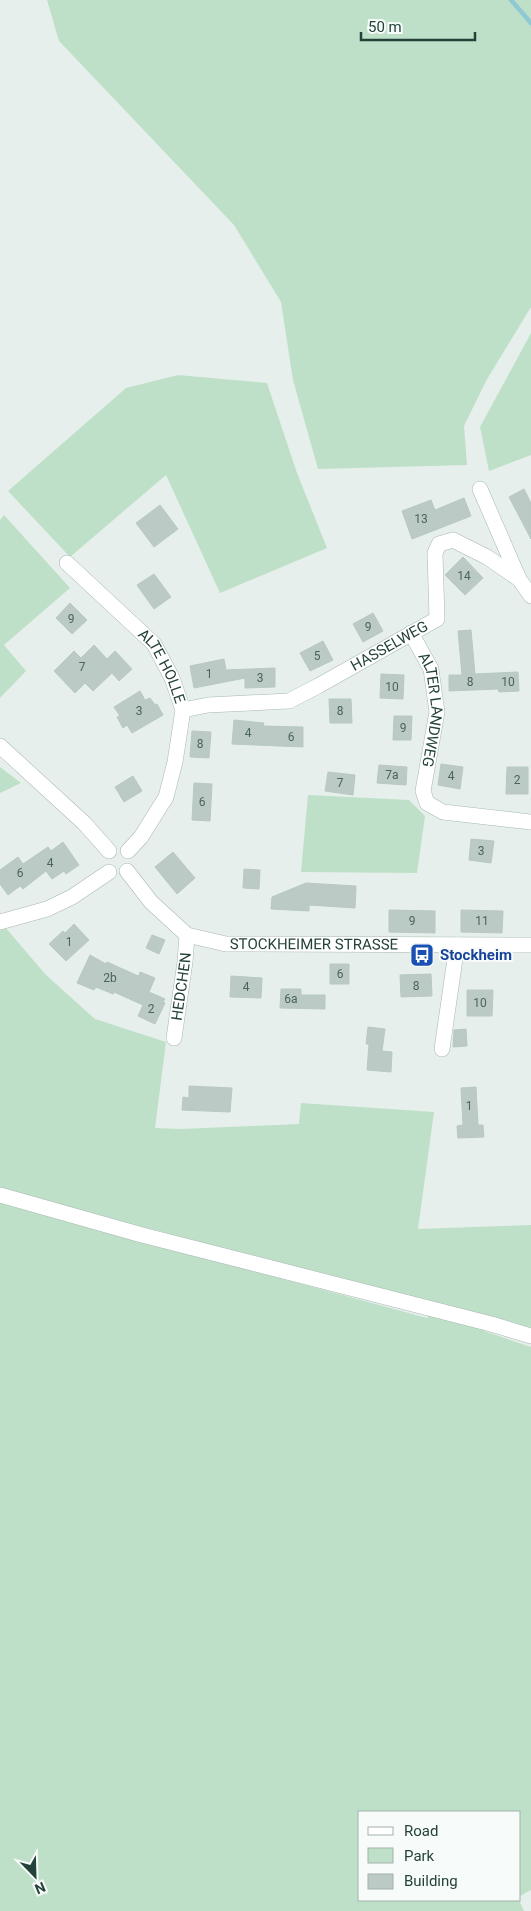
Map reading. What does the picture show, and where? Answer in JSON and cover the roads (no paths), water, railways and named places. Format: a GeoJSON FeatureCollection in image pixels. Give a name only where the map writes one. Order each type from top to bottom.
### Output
{"type":"FeatureCollection","features":[{"type":"Feature","properties":{"kind":"street"},"geometry":{"type":"LineString","coordinates":[[480,489],[519,579],[531,596]]}},
{"type":"Feature","properties":{"kind":"street","name":"HASSELWEG"},"geometry":{"type":"LineString","coordinates":[[183,710],[208,705],[289,700],[318,686],[437,619],[435,553],[439,544],[453,540],[487,557],[519,579]]}},
{"type":"Feature","properties":{"kind":"street","name":"ALTE HOLLE"},"geometry":{"type":"LineString","coordinates":[[67,563],[154,644],[172,678],[183,710],[175,762],[166,797],[141,837],[128,851]]}},
{"type":"Feature","properties":{"kind":"street","name":"ALTER LANDWEG"},"geometry":{"type":"LineString","coordinates":[[411,633],[431,669],[437,712],[423,791],[427,803],[443,812],[531,822]]}},
{"type":"Feature","properties":{"kind":"street"},"geometry":{"type":"LineString","coordinates":[[0,746],[84,823],[109,851]]}},
{"type":"Feature","properties":{"kind":"street"},"geometry":{"type":"LineString","coordinates":[[0,922],[47,909],[72,897],[109,872],[120,875],[127,871],[132,859],[128,851],[120,847],[109,851],[105,862],[109,872]]}},
{"type":"Feature","properties":{"kind":"street","name":"STOCKHEIMER STRASSE"},"geometry":{"type":"LineString","coordinates":[[127,871],[151,902],[187,935],[226,944],[531,945]]}},
{"type":"Feature","properties":{"kind":"street","name":"HEDCHEN"},"geometry":{"type":"LineString","coordinates":[[174,1038],[187,935]]}},
{"type":"Feature","properties":{"kind":"street"},"geometry":{"type":"LineString","coordinates":[[442,1049],[458,945]]}},
{"type":"Feature","properties":{"kind":"street"},"geometry":{"type":"LineString","coordinates":[[0,1195],[151,1238],[491,1324],[531,1336]]}},
{"type":"Feature","properties":{"kind":"waterway"},"geometry":{"type":"LineString","coordinates":[[511,0],[531,23]]}},
{"type":"Feature","properties":{"kind":"place","name":"Stockheim"},"geometry":{"type":"Point","coordinates":[422,955]}}]}
